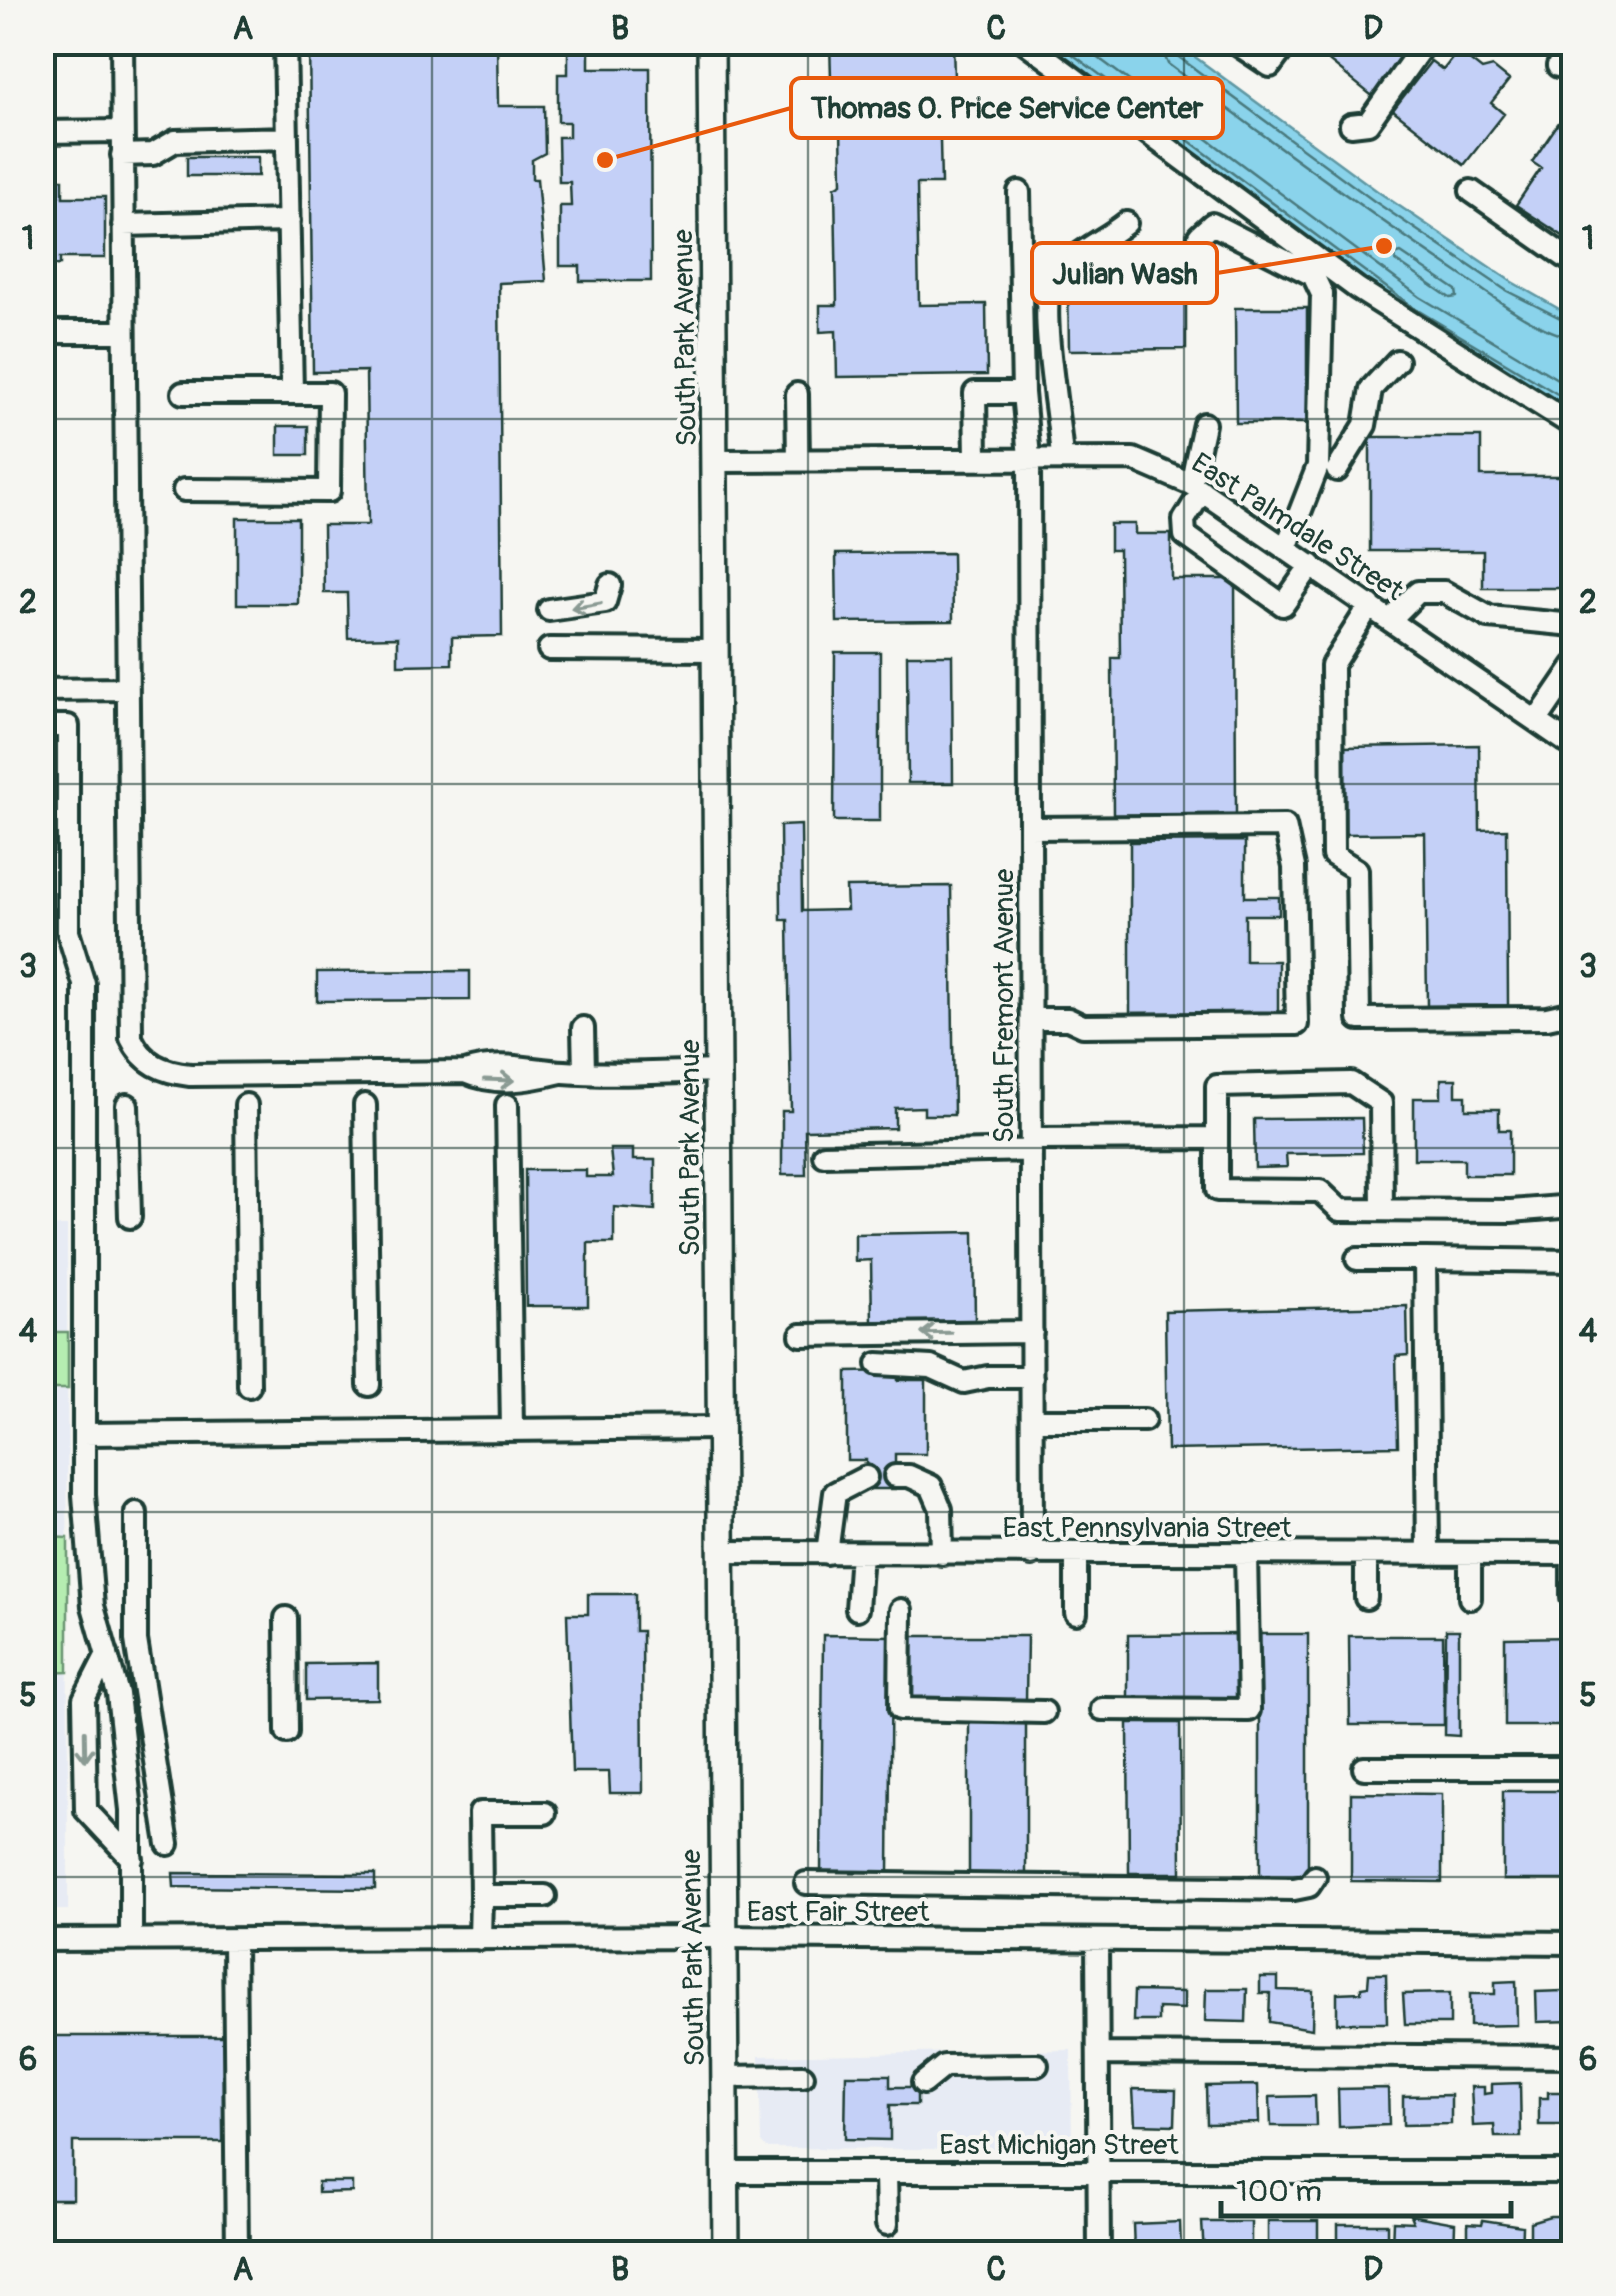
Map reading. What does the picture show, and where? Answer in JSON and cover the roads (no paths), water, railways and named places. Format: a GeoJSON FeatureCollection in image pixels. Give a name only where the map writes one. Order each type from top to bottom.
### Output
{"type":"FeatureCollection","features":[{"type":"Feature","properties":{"kind":"main road","name":"South Park Avenue"},"geometry":{"type":"LineString","coordinates":[[710,42],[726,2254]]}},
{"type":"Feature","properties":{"kind":"street"},"geometry":{"type":"LineString","coordinates":[[122,42],[128,1024],[137,1050],[162,1070],[190,1076],[466,1072],[500,1065],[561,1072],[719,1071]]}},
{"type":"Feature","properties":{"kind":"street"},"geometry":{"type":"LineString","coordinates":[[286,42],[292,393]]}},
{"type":"Feature","properties":{"kind":"street"},"geometry":{"type":"LineString","coordinates":[[1025,42],[1358,288],[1574,426]]}},
{"type":"Feature","properties":{"kind":"street"},"geometry":{"type":"LineString","coordinates":[[1234,42],[1270,66],[1288,42]]}},
{"type":"Feature","properties":{"kind":"street"},"geometry":{"type":"LineString","coordinates":[[1351,126],[1368,122],[1425,42]]}},
{"type":"Feature","properties":{"kind":"street"},"geometry":{"type":"LineString","coordinates":[[1558,66],[1570,42]]}},
{"type":"Feature","properties":{"kind":"street"},"geometry":{"type":"LineString","coordinates":[[42,132],[122,131]]}},
{"type":"Feature","properties":{"kind":"street"},"geometry":{"type":"LineString","coordinates":[[122,156],[152,154],[175,141],[287,138]]}},
{"type":"Feature","properties":{"kind":"street","name":"South Fremont Avenue"},"geometry":{"type":"LineString","coordinates":[[1019,192],[1023,393],[1029,457],[1032,1554]]}},
{"type":"Feature","properties":{"kind":"street"},"geometry":{"type":"LineString","coordinates":[[1471,192],[1574,263]]}},
{"type":"Feature","properties":{"kind":"street"},"geometry":{"type":"LineString","coordinates":[[123,225],[289,221]]}},
{"type":"Feature","properties":{"kind":"street"},"geometry":{"type":"LineString","coordinates":[[1062,458],[1058,390],[1050,367],[1050,288],[1074,259],[1126,223]]}},
{"type":"Feature","properties":{"kind":"street"},"geometry":{"type":"LineString","coordinates":[[1199,236],[1212,224],[1313,276],[1322,294],[1318,466],[1286,548]]}},
{"type":"Feature","properties":{"kind":"street"},"geometry":{"type":"LineString","coordinates":[[42,332],[124,332]]}},
{"type":"Feature","properties":{"kind":"street"},"geometry":{"type":"LineString","coordinates":[[1336,470],[1365,426],[1371,389],[1397,361]]}},
{"type":"Feature","properties":{"kind":"street"},"geometry":{"type":"LineString","coordinates":[[183,392],[330,393],[330,491],[184,490]]}},
{"type":"Feature","properties":{"kind":"street"},"geometry":{"type":"LineString","coordinates":[[976,458],[975,393],[1023,393]]}},
{"type":"Feature","properties":{"kind":"street"},"geometry":{"type":"LineString","coordinates":[[797,394],[798,460]]}},
{"type":"Feature","properties":{"kind":"street"},"geometry":{"type":"LineString","coordinates":[[1204,424],[1197,487],[1184,520],[1185,535],[1283,605],[1311,565]]}},
{"type":"Feature","properties":{"kind":"street","name":"East Palmdale Street"},"geometry":{"type":"LineString","coordinates":[[716,461],[1133,459],[1197,487],[1574,747]]}},
{"type":"Feature","properties":{"kind":"street"},"geometry":{"type":"LineString","coordinates":[[548,610],[605,602],[610,585]]}},
{"type":"Feature","properties":{"kind":"street"},"geometry":{"type":"LineString","coordinates":[[1391,619],[1418,592],[1444,592],[1489,618],[1574,625]]}},
{"type":"Feature","properties":{"kind":"street"},"geometry":{"type":"LineString","coordinates":[[1370,605],[1332,665],[1333,855],[1356,870],[1359,1019],[1547,1018],[1574,1012]]}},
{"type":"Feature","properties":{"kind":"street"},"geometry":{"type":"LineString","coordinates":[[549,649],[717,650]]}},
{"type":"Feature","properties":{"kind":"street"},"geometry":{"type":"LineString","coordinates":[[1538,719],[1574,666]]}},
{"type":"Feature","properties":{"kind":"street"},"geometry":{"type":"LineString","coordinates":[[42,690],[126,689]]}},
{"type":"Feature","properties":{"kind":"street"},"geometry":{"type":"LineString","coordinates":[[42,726],[68,726],[68,932],[84,984],[84,1434],[93,1606],[118,1694],[132,1810],[131,1940]]}},
{"type":"Feature","properties":{"kind":"street"},"geometry":{"type":"LineString","coordinates":[[1030,828],[1284,826],[1294,867],[1296,1024],[1082,1026],[1068,1019],[1031,1019]]}},
{"type":"Feature","properties":{"kind":"street"},"geometry":{"type":"LineString","coordinates":[[582,1028],[584,1072]]}},
{"type":"Feature","properties":{"kind":"street"},"geometry":{"type":"LineString","coordinates":[[1382,1210],[1382,1103],[1351,1084],[1217,1086],[1217,1190],[1320,1190],[1340,1210],[1512,1211],[1574,1206]]}},
{"type":"Feature","properties":{"kind":"street"},"geometry":{"type":"LineString","coordinates":[[128,1105],[130,1217]]}},
{"type":"Feature","properties":{"kind":"street"},"geometry":{"type":"LineString","coordinates":[[246,1105],[249,1386]]}},
{"type":"Feature","properties":{"kind":"street"},"geometry":{"type":"LineString","coordinates":[[365,1105],[368,1385]]}},
{"type":"Feature","properties":{"kind":"street"},"geometry":{"type":"LineString","coordinates":[[507,1105],[512,1430]]}},
{"type":"Feature","properties":{"kind":"street"},"geometry":{"type":"LineString","coordinates":[[824,1155],[1217,1138]]}},
{"type":"Feature","properties":{"kind":"street"},"geometry":{"type":"LineString","coordinates":[[1357,1260],[1574,1260]]}},
{"type":"Feature","properties":{"kind":"street"},"geometry":{"type":"LineString","coordinates":[[1425,1260],[1428,1554]]}},
{"type":"Feature","properties":{"kind":"street"},"geometry":{"type":"LineString","coordinates":[[801,1336],[1032,1332]]}},
{"type":"Feature","properties":{"kind":"street"},"geometry":{"type":"LineString","coordinates":[[878,1364],[931,1366],[964,1382],[988,1376],[1032,1377]]}},
{"type":"Feature","properties":{"kind":"street"},"geometry":{"type":"LineString","coordinates":[[1032,1420],[1144,1420]]}},
{"type":"Feature","properties":{"kind":"street"},"geometry":{"type":"LineString","coordinates":[[84,1434],[721,1428]]}},
{"type":"Feature","properties":{"kind":"street"},"geometry":{"type":"LineString","coordinates":[[895,1476],[909,1476],[931,1486],[941,1509],[942,1554]]}},
{"type":"Feature","properties":{"kind":"street"},"geometry":{"type":"LineString","coordinates":[[827,1552],[834,1493],[866,1477]]}},
{"type":"Feature","properties":{"kind":"street"},"geometry":{"type":"LineString","coordinates":[[136,1513],[136,1640],[168,1844]]}},
{"type":"Feature","properties":{"kind":"street","name":"East Pennsylvania Street"},"geometry":{"type":"LineString","coordinates":[[721,1552],[1573,1554]]}},
{"type":"Feature","properties":{"kind":"street"},"geometry":{"type":"LineString","coordinates":[[857,1609],[861,1553]]}},
{"type":"Feature","properties":{"kind":"street"},"geometry":{"type":"LineString","coordinates":[[1076,1554],[1076,1614]]}},
{"type":"Feature","properties":{"kind":"street"},"geometry":{"type":"LineString","coordinates":[[1102,1709],[1249,1710],[1246,1554]]}},
{"type":"Feature","properties":{"kind":"street"},"geometry":{"type":"LineString","coordinates":[[1366,1554],[1366,1598]]}},
{"type":"Feature","properties":{"kind":"street"},"geometry":{"type":"LineString","coordinates":[[1470,1554],[1470,1598]]}},
{"type":"Feature","properties":{"kind":"street"},"geometry":{"type":"LineString","coordinates":[[1572,1598],[1573,1554]]}},
{"type":"Feature","properties":{"kind":"street"},"geometry":{"type":"LineString","coordinates":[[900,1610],[900,1709],[1044,1712]]}},
{"type":"Feature","properties":{"kind":"street"},"geometry":{"type":"LineString","coordinates":[[286,1618],[287,1732]]}},
{"type":"Feature","properties":{"kind":"street"},"geometry":{"type":"LineString","coordinates":[[107,1654],[84,1699],[86,1810],[132,1858]]}},
{"type":"Feature","properties":{"kind":"street"},"geometry":{"type":"LineString","coordinates":[[1364,1768],[1574,1768]]}},
{"type":"Feature","properties":{"kind":"street"},"geometry":{"type":"LineString","coordinates":[[480,1940],[480,1813],[545,1813]]}},
{"type":"Feature","properties":{"kind":"street"},"geometry":{"type":"LineString","coordinates":[[806,1883],[1294,1889],[1309,1886],[1316,1877]]}},
{"type":"Feature","properties":{"kind":"street"},"geometry":{"type":"LineString","coordinates":[[481,1896],[545,1896]]}},
{"type":"Feature","properties":{"kind":"street","name":"East Fair Street"},"geometry":{"type":"LineString","coordinates":[[42,1940],[721,1937],[1574,1944]]}},
{"type":"Feature","properties":{"kind":"street"},"geometry":{"type":"LineString","coordinates":[[234,1940],[238,2254]]}},
{"type":"Feature","properties":{"kind":"street"},"geometry":{"type":"LineString","coordinates":[[1097,1940],[1099,2254]]}},
{"type":"Feature","properties":{"kind":"street"},"geometry":{"type":"LineString","coordinates":[[1098,2054],[1574,2056]]}},
{"type":"Feature","properties":{"kind":"street"},"geometry":{"type":"LineString","coordinates":[[923,2083],[944,2066],[1036,2065]]}},
{"type":"Feature","properties":{"kind":"street"},"geometry":{"type":"LineString","coordinates":[[724,2077],[803,2076]]}},
{"type":"Feature","properties":{"kind":"street","name":"East Michigan Street"},"geometry":{"type":"LineString","coordinates":[[725,2172],[1574,2172]]}},
{"type":"Feature","properties":{"kind":"street"},"geometry":{"type":"LineString","coordinates":[[886,2172],[888,2224]]}},
{"type":"Feature","properties":{"kind":"water"},"geometry":{"type":"Polygon","coordinates":[[[1038,43],[1176,43],[1380,193],[1512,282],[1573,317],[1573,415],[1408,316],[1038,43]]]}},
{"type":"Feature","properties":{"kind":"place","name":"Thomas O. Price Service Center"},"geometry":{"type":"Point","coordinates":[605,160]}},
{"type":"Feature","properties":{"kind":"place","name":"Julian Wash"},"geometry":{"type":"Point","coordinates":[1384,246]}}]}
